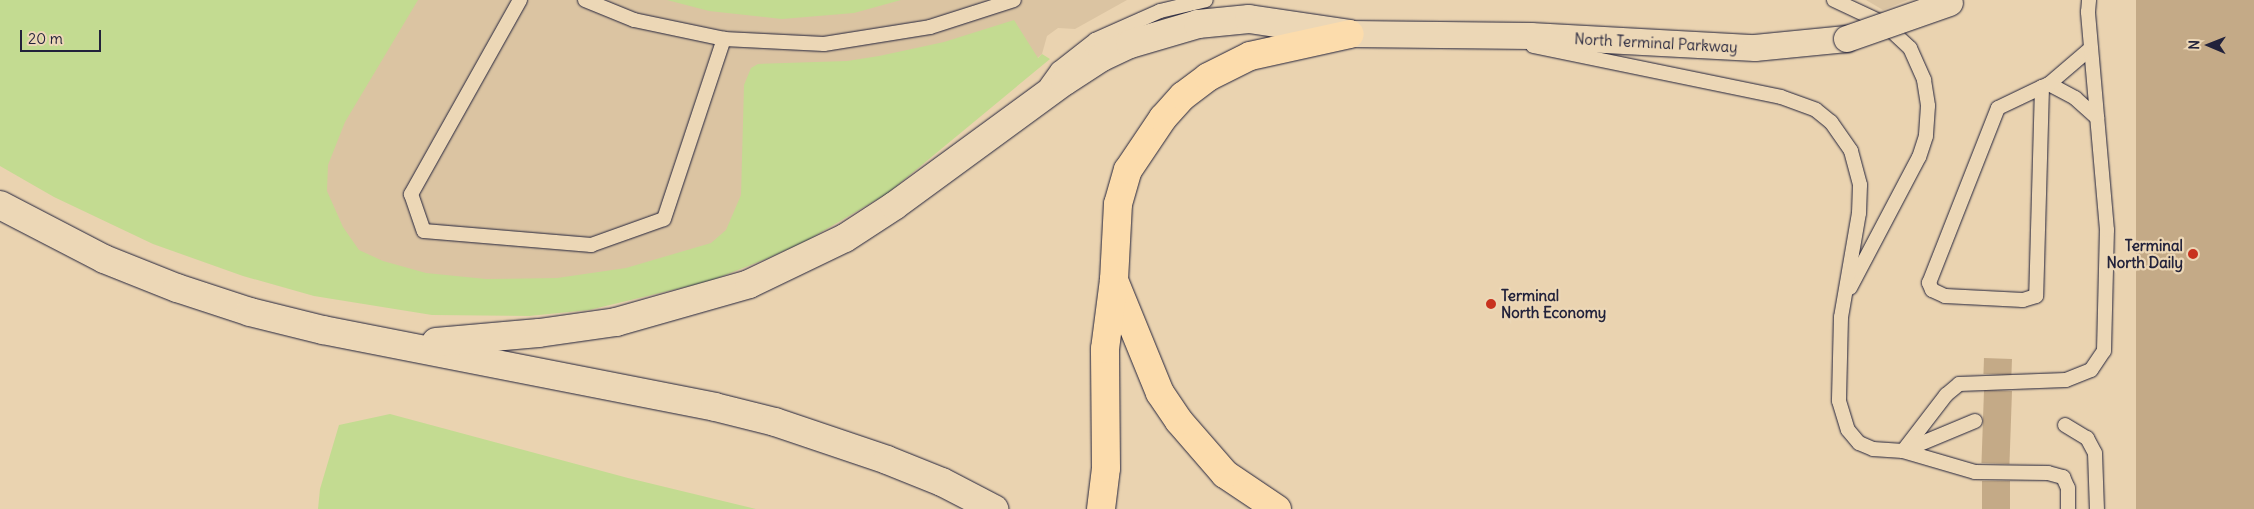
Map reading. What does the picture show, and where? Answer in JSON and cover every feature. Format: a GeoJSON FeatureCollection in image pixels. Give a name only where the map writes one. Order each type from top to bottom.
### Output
{"type":"FeatureCollection","features":[{"type":"Feature","properties":{"kind":"main road"},"geometry":{"type":"LineString","coordinates":[[396,343],[450,341],[578,328],[659,312],[750,284],[845,238],[894,206],[1028,108],[1102,57],[1130,44],[1198,24],[1249,19],[1350,34]]}},
{"type":"Feature","properties":{"kind":"main road"},"geometry":{"type":"LineString","coordinates":[[1101,509],[1106,468],[1105,349],[1114,280],[1118,204],[1128,170],[1162,118],[1183,96],[1215,73],[1250,56],[1350,34]]}},
{"type":"Feature","properties":{"kind":"main road"},"geometry":{"type":"LineString","coordinates":[[0,205],[104,259],[176,288],[314,328],[707,405],[774,422],[887,460],[942,482],[994,509]]}},
{"type":"Feature","properties":{"kind":"main road"},"geometry":{"type":"LineString","coordinates":[[1114,280],[1152,376],[1179,421],[1225,474],[1277,509]]}},
{"type":"Feature","properties":{"kind":"street","name":"North Terminal Parkway"},"geometry":{"type":"LineString","coordinates":[[1350,34],[1464,34],[1755,48],[1847,39],[1952,2]]}},
{"type":"Feature","properties":{"kind":"lane"},"geometry":{"type":"LineString","coordinates":[[520,0],[411,194],[424,231],[591,245],[664,219],[724,39]]}},
{"type":"Feature","properties":{"kind":"lane"},"geometry":{"type":"LineString","coordinates":[[585,0],[634,20],[724,39],[798,43],[858,41],[930,27],[1014,0]]}},
{"type":"Feature","properties":{"kind":"lane"},"geometry":{"type":"LineString","coordinates":[[1028,108],[1058,69],[1095,40],[1160,11],[1206,0]]}},
{"type":"Feature","properties":{"kind":"lane"},"geometry":{"type":"LineString","coordinates":[[1834,0],[1883,23],[1910,48],[1924,80],[1928,106],[1926,136],[1919,157],[1859,266],[1841,317]]}},
{"type":"Feature","properties":{"kind":"lane"},"geometry":{"type":"LineString","coordinates":[[1903,451],[1946,395],[1959,384],[2066,380],[2091,370],[2104,351],[2107,230],[2091,48],[2089,0]]}},
{"type":"Feature","properties":{"kind":"lane"},"geometry":{"type":"LineString","coordinates":[[1464,34],[1781,97],[1816,110],[1842,136],[1858,168],[1860,185],[1859,213],[1841,317],[1839,401],[1848,430],[1859,443],[1873,449],[1903,451],[1975,472],[2048,473],[2063,477],[2068,488],[2068,509]]}},
{"type":"Feature","properties":{"kind":"lane"},"geometry":{"type":"LineString","coordinates":[[2046,86],[2036,296],[2023,300],[1945,296],[1932,290],[1929,283],[1998,108],[2046,86],[2091,48]]}},
{"type":"Feature","properties":{"kind":"lane"},"geometry":{"type":"LineString","coordinates":[[2046,86],[2075,98],[2097,118]]}},
{"type":"Feature","properties":{"kind":"lane"},"geometry":{"type":"LineString","coordinates":[[1903,451],[1975,421]]}},
{"type":"Feature","properties":{"kind":"lane"},"geometry":{"type":"LineString","coordinates":[[2065,425],[2087,438],[2095,453],[2097,509]]}},
{"type":"Feature","properties":{"kind":"shaded area"},"geometry":{"type":"Polygon","coordinates":[[[0,0],[1127,0],[1075,29],[1058,28],[1047,36],[1042,54],[953,128],[730,266],[414,302],[0,0]]]}},
{"type":"Feature","properties":{"kind":"shaded area"},"geometry":{"type":"Polygon","coordinates":[[[1866,0],[1908,0],[1883,10],[1866,0]]]}},
{"type":"Feature","properties":{"kind":"green space"},"geometry":{"type":"Polygon","coordinates":[[[0,0],[418,0],[345,122],[328,165],[327,191],[343,227],[359,250],[383,261],[426,273],[486,279],[557,278],[626,268],[711,243],[726,230],[741,195],[744,85],[751,68],[758,64],[847,61],[879,56],[944,42],[1014,20],[1038,58],[1042,54],[1050,59],[888,193],[806,241],[766,259],[710,281],[589,310],[529,316],[432,315],[314,296],[243,276],[153,244],[54,197],[0,166],[0,0]]]}},
{"type":"Feature","properties":{"kind":"green space"},"geometry":{"type":"Polygon","coordinates":[[[667,0],[901,0],[854,13],[782,19],[709,11],[667,0]]]}},
{"type":"Feature","properties":{"kind":"green space"},"geometry":{"type":"Polygon","coordinates":[[[390,414],[628,478],[756,509],[318,509],[320,489],[339,425],[390,414]]]}},
{"type":"Feature","properties":{"kind":"building","name":"Terminal North Daily"},"geometry":{"type":"Polygon","coordinates":[[[2136,0],[2254,0],[2254,509],[2136,509],[2136,0]]]}},
{"type":"Feature","properties":{"kind":"building"},"geometry":{"type":"Polygon","coordinates":[[[1984,358],[2012,359],[2011,375],[1983,374],[1984,358]]]}},
{"type":"Feature","properties":{"kind":"building"},"geometry":{"type":"Polygon","coordinates":[[[1984,390],[2012,391],[2009,464],[1981,463],[1984,390]]]}},
{"type":"Feature","properties":{"kind":"building"},"geometry":{"type":"Polygon","coordinates":[[[1982,481],[2010,481],[2010,509],[1982,509],[1982,481]]]}},
{"type":"Feature","properties":{"kind":"place","name":"Terminal North Daily"},"geometry":{"type":"Point","coordinates":[2193,254]}},
{"type":"Feature","properties":{"kind":"place","name":"Terminal North Economy"},"geometry":{"type":"Point","coordinates":[1491,304]}}]}
